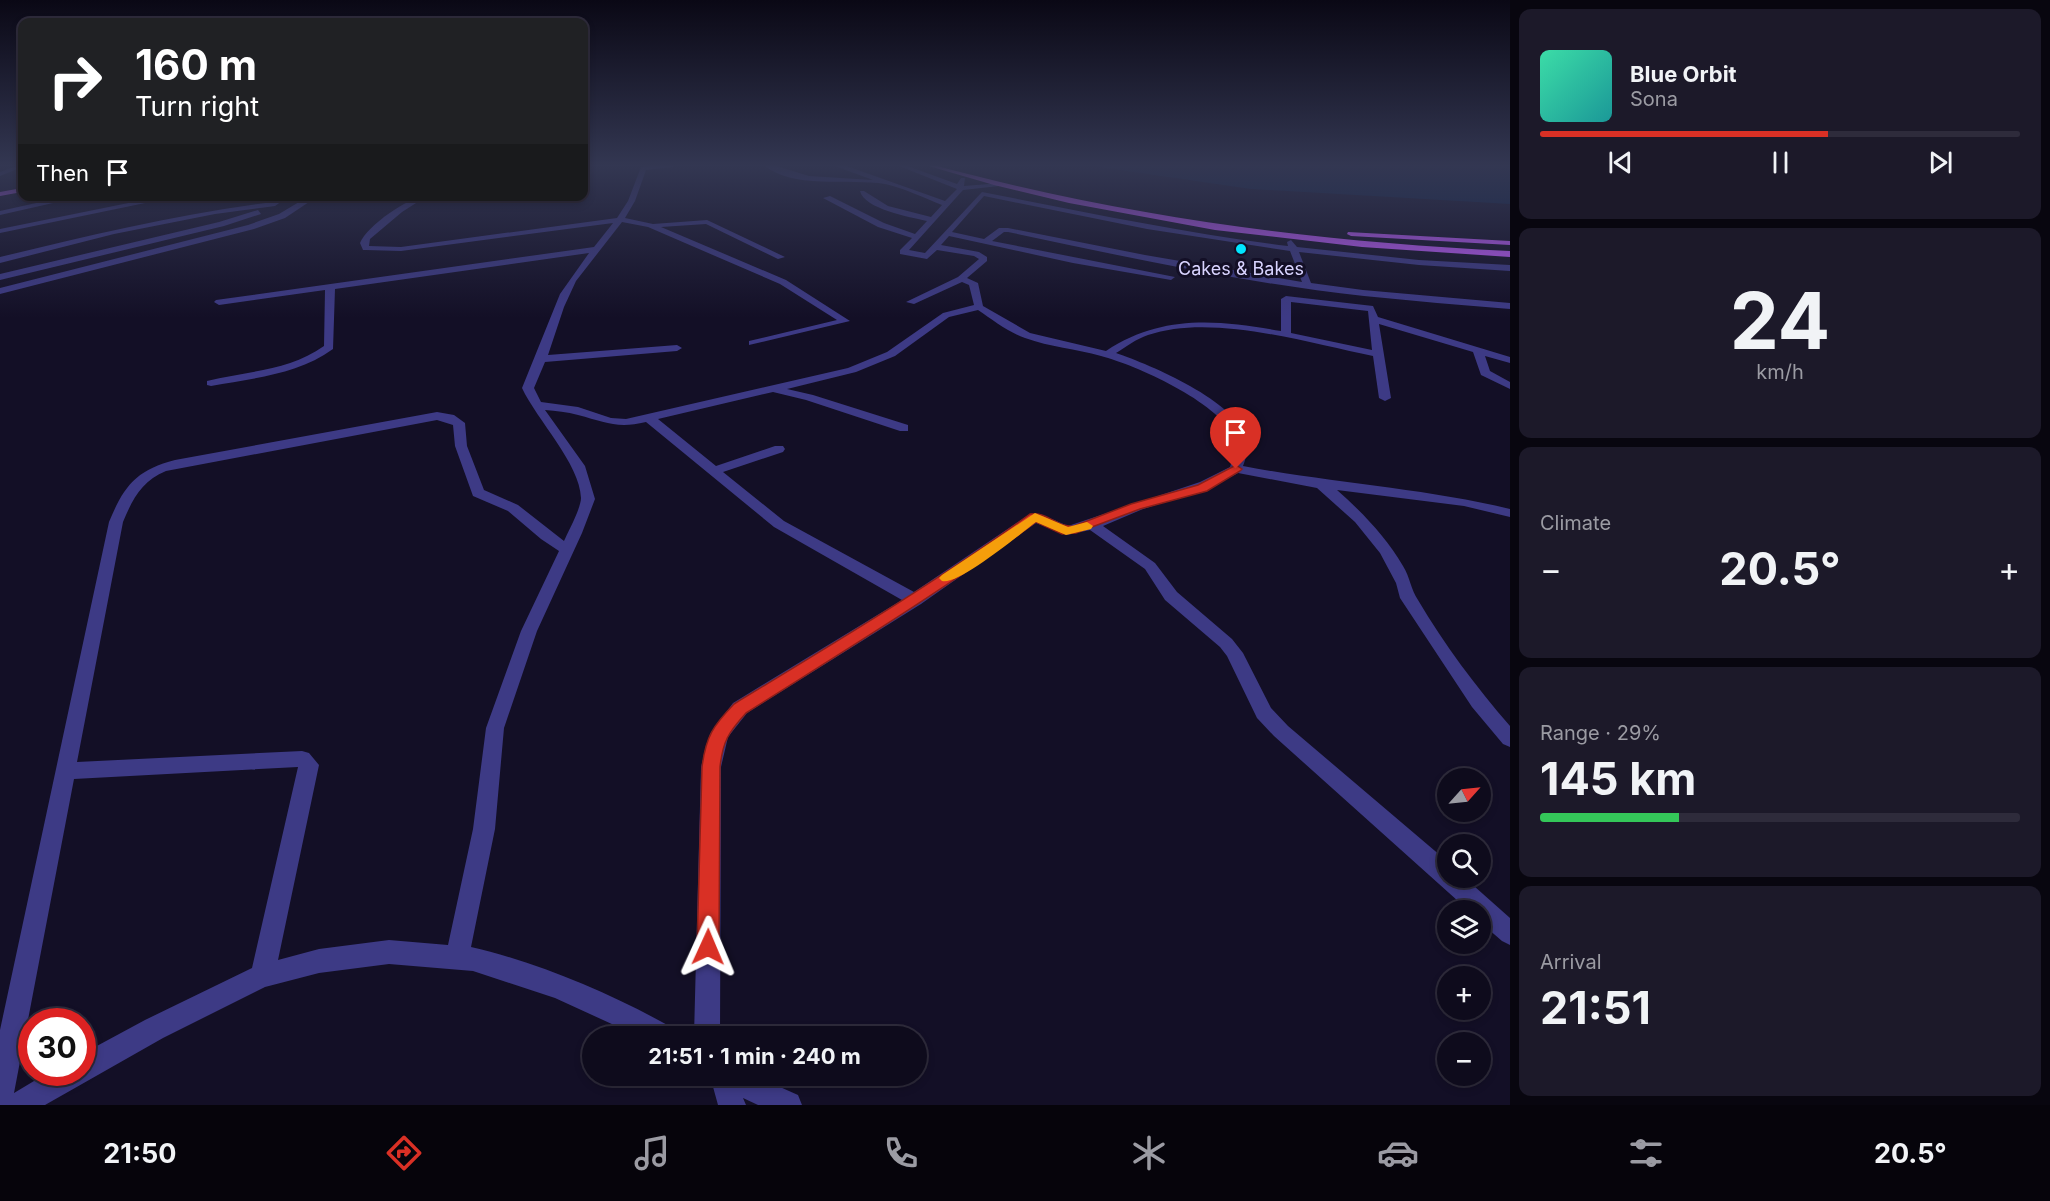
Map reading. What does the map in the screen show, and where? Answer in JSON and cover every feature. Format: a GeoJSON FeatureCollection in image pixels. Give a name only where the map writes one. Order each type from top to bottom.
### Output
{"type":"FeatureCollection","features":[{"type":"Feature","properties":{"kind":"main road"},"geometry":{"type":"LineString","coordinates":[[1152,216],[1288,237],[1388,248],[1510,254]]}},
{"type":"Feature","properties":{"kind":"main road"},"geometry":{"type":"LineString","coordinates":[[1342,232],[1426,240],[1510,243]]}},
{"type":"Feature","properties":{"kind":"street"},"geometry":{"type":"LineString","coordinates":[[0,222],[24,216]]}},
{"type":"Feature","properties":{"kind":"street"},"geometry":{"type":"LineString","coordinates":[[0,231],[78,216]]}},
{"type":"Feature","properties":{"kind":"street"},"geometry":{"type":"LineString","coordinates":[[0,260],[114,232],[197,216]]}},
{"type":"Feature","properties":{"kind":"street"},"geometry":{"type":"LineString","coordinates":[[0,277],[248,216]]}},
{"type":"Feature","properties":{"kind":"street"},"geometry":{"type":"LineString","coordinates":[[0,291],[267,222],[279,216]]}},
{"type":"Feature","properties":{"kind":"street"},"geometry":{"type":"LineString","coordinates":[[392,216],[366,238],[364,243],[366,248],[402,262],[598,249]]}},
{"type":"Feature","properties":{"kind":"street"},"geometry":{"type":"LineString","coordinates":[[457,958],[484,829],[495,728],[529,631],[588,499],[578,466],[536,405],[528,388],[542,359],[555,315],[572,282],[624,216]]}},
{"type":"Feature","properties":{"kind":"street"},"geometry":{"type":"LineString","coordinates":[[863,216],[915,237]]}},
{"type":"Feature","properties":{"kind":"street"},"geometry":{"type":"LineString","coordinates":[[916,216],[931,219]]}},
{"type":"Feature","properties":{"kind":"street"},"geometry":{"type":"LineString","coordinates":[[934,216],[903,252],[927,256],[963,216]]}},
{"type":"Feature","properties":{"kind":"street"},"geometry":{"type":"LineString","coordinates":[[1090,216],[1147,227],[1295,249],[1412,262],[1510,268]]}},
{"type":"Feature","properties":{"kind":"street"},"geometry":{"type":"LineString","coordinates":[[219,302],[330,286],[402,262],[622,220],[650,225],[792,287],[845,321],[753,343]]}},
{"type":"Feature","properties":{"kind":"street"},"geometry":{"type":"LineString","coordinates":[[650,225],[707,222],[781,257]]}},
{"type":"Feature","properties":{"kind":"street"},"geometry":{"type":"LineString","coordinates":[[987,241],[1002,230],[1008,230],[1145,258],[1363,293],[1510,306]]}},
{"type":"Feature","properties":{"kind":"street"},"geometry":{"type":"LineString","coordinates":[[948,234],[1073,260],[1171,277]]}},
{"type":"Feature","properties":{"kind":"street"},"geometry":{"type":"LineString","coordinates":[[1288,237],[1295,249],[1307,284]]}},
{"type":"Feature","properties":{"kind":"street"},"geometry":{"type":"LineString","coordinates":[[712,251],[750,241]]}},
{"type":"Feature","properties":{"kind":"street"},"geometry":{"type":"LineString","coordinates":[[134,243],[145,253]]}},
{"type":"Feature","properties":{"kind":"street"},"geometry":{"type":"LineString","coordinates":[[911,303],[961,279],[984,259],[976,254],[936,247]]}},
{"type":"Feature","properties":{"kind":"street"},"geometry":{"type":"LineString","coordinates":[[961,279],[973,283],[979,307]]}},
{"type":"Feature","properties":{"kind":"street"},"geometry":{"type":"LineString","coordinates":[[211,383],[273,370],[317,357],[328,347],[330,286]]}},
{"type":"Feature","properties":{"kind":"street"},"geometry":{"type":"LineString","coordinates":[[1363,293],[1373,320],[1385,398]]}},
{"type":"Feature","properties":{"kind":"street"},"geometry":{"type":"LineString","coordinates":[[1286,336],[1286,299],[1370,308]]}},
{"type":"Feature","properties":{"kind":"street"},"geometry":{"type":"LineString","coordinates":[[536,405],[587,412],[609,421],[626,423],[649,418],[852,370],[891,354],[946,315],[979,307],[1026,334],[1108,354],[1159,374],[1210,404],[1231,423],[1239,437],[1241,448],[1236,469]]}},
{"type":"Feature","properties":{"kind":"street"},"geometry":{"type":"LineString","coordinates":[[1373,320],[1510,360]]}},
{"type":"Feature","properties":{"kind":"street"},"geometry":{"type":"LineString","coordinates":[[1108,354],[1147,332],[1207,325],[1246,328],[1377,354]]}},
{"type":"Feature","properties":{"kind":"street"},"geometry":{"type":"LineString","coordinates":[[542,359],[677,348]]}},
{"type":"Feature","properties":{"kind":"street"},"geometry":{"type":"LineString","coordinates":[[1478,351],[1485,373],[1510,386]]}},
{"type":"Feature","properties":{"kind":"street"},"geometry":{"type":"LineString","coordinates":[[771,389],[809,396],[904,428]]}},
{"type":"Feature","properties":{"kind":"street"},"geometry":{"type":"LineString","coordinates":[[0,1093],[116,522],[127,493],[141,478],[170,465],[438,416],[450,418],[459,423],[461,446],[478,493],[502,501],[517,511],[550,541],[567,549]]}},
{"type":"Feature","properties":{"kind":"street"},"geometry":{"type":"LineString","coordinates":[[649,418],[779,524],[915,600]]}},
{"type":"Feature","properties":{"kind":"street"},"geometry":{"type":"LineString","coordinates":[[713,471],[779,449]]}},
{"type":"Feature","properties":{"kind":"street"},"geometry":{"type":"LineString","coordinates":[[707,1026],[711,767],[714,744],[724,725],[740,708],[915,600],[972,563],[1035,517],[1066,531],[1092,525],[1136,506],[1202,488],[1236,469],[1320,484],[1464,502],[1510,513]]}},
{"type":"Feature","properties":{"kind":"street"},"geometry":{"type":"LineString","coordinates":[[1320,484],[1352,509],[1395,564],[1403,578],[1408,598],[1478,702],[1510,740]]}},
{"type":"Feature","properties":{"kind":"street"},"geometry":{"type":"LineString","coordinates":[[1092,525],[1150,566],[1171,596],[1226,643],[1234,653],[1264,713],[1281,731],[1437,867]]}},
{"type":"Feature","properties":{"kind":"street"},"geometry":{"type":"LineString","coordinates":[[66,771],[302,759],[309,765],[261,976]]}},
{"type":"Feature","properties":{"kind":"street"},"geometry":{"type":"LineString","coordinates":[[1460,888],[1510,933]]}},
{"type":"Feature","properties":{"kind":"street"},"geometry":{"type":"LineString","coordinates":[[96,1061],[154,1029],[261,976],[318,961],[389,952],[473,959],[558,987],[644,1026]]}},
{"type":"Feature","properties":{"kind":"street"},"geometry":{"type":"LineString","coordinates":[[19,1105],[52,1086]]}},
{"type":"Feature","properties":{"kind":"street"},"geometry":{"type":"LineString","coordinates":[[727,1086],[732,1105]]}},
{"type":"Feature","properties":{"kind":"street"},"geometry":{"type":"LineString","coordinates":[[747,1086],[788,1105]]}},
{"type":"Feature","properties":{"kind":"slow traffic"},"geometry":{"type":"LineString","coordinates":[[947,578],[972,563],[1035,517],[1066,531],[1087,526]]}},
{"type":"Feature","properties":{"kind":"place","name":"Cakes & Bakes"},"geometry":{"type":"Point","coordinates":[1241,249]}},
{"type":"Feature","properties":{"kind":"route"},"geometry":{"type":"LineString","coordinates":[[708,947],[711,767],[714,744],[724,725],[740,708],[915,600],[972,563],[1035,517],[1066,531],[1076,529],[1092,525],[1136,506],[1202,488],[1236,469]]}}]}
